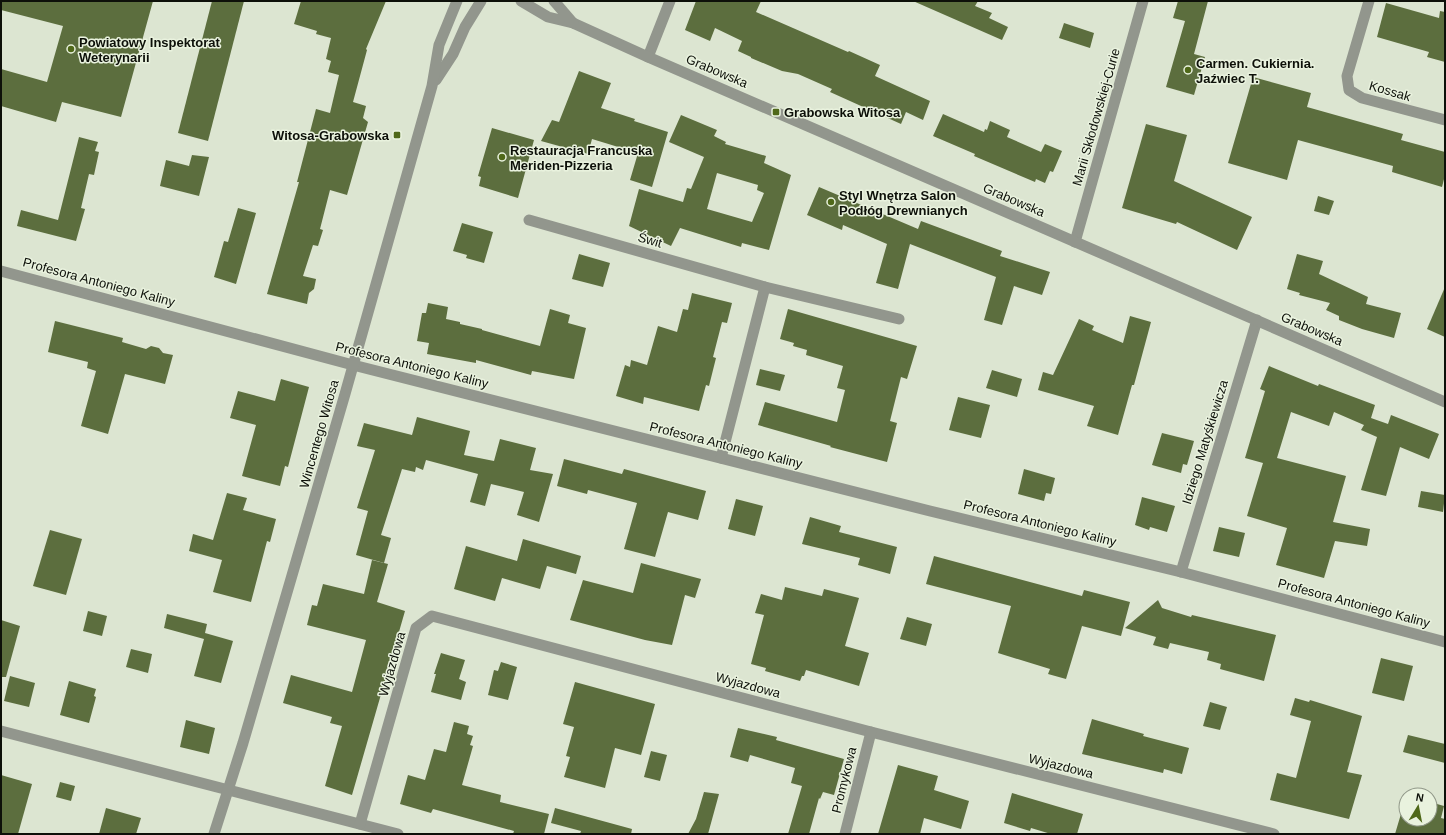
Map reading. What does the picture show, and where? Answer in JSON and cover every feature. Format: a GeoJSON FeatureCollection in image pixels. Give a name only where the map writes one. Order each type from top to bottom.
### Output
{"type":"FeatureCollection","features":[{"type":"Feature","properties":{"kind":"street","name":"Wincentego Witosa"},"geometry":{"type":"LineString","coordinates":[[214,834],[243,743],[354,364],[432,86],[439,46],[457,1]]}},
{"type":"Feature","properties":{"kind":"street","name":"Wincentego Witosa"},"geometry":{"type":"LineString","coordinates":[[432,86],[453,54],[465,27],[481,1]]}},
{"type":"Feature","properties":{"kind":"street","name":"Grabowska"},"geometry":{"type":"LineString","coordinates":[[521,1],[548,17],[573,23],[648,57],[1445,402]]}},
{"type":"Feature","properties":{"kind":"street","name":"Grabowska"},"geometry":{"type":"LineString","coordinates":[[554,1],[573,23]]}},
{"type":"Feature","properties":{"kind":"street"},"geometry":{"type":"LineString","coordinates":[[648,57],[670,1]]}},
{"type":"Feature","properties":{"kind":"street","name":"Marii Skłodowskiej-Curie"},"geometry":{"type":"LineString","coordinates":[[1074,242],[1143,1]]}},
{"type":"Feature","properties":{"kind":"street","name":"Kossak"},"geometry":{"type":"LineString","coordinates":[[1369,1],[1347,76],[1350,90],[1362,98],[1445,120]]}},
{"type":"Feature","properties":{"kind":"street","name":"Świt"},"geometry":{"type":"LineString","coordinates":[[529,220],[765,287],[899,319]]}},
{"type":"Feature","properties":{"kind":"street","name":"Profesora Antoniego Kaliny"},"geometry":{"type":"LineString","coordinates":[[1,271],[354,364],[930,511],[1181,572],[1445,642]]}},
{"type":"Feature","properties":{"kind":"street"},"geometry":{"type":"LineString","coordinates":[[721,458],[765,287]]}},
{"type":"Feature","properties":{"kind":"street","name":"Idziego Matyśkiewicza"},"geometry":{"type":"LineString","coordinates":[[1181,572],[1257,320]]}},
{"type":"Feature","properties":{"kind":"street","name":"Wyjazdowa"},"geometry":{"type":"LineString","coordinates":[[360,824],[416,628],[432,616],[871,732],[1274,834]]}},
{"type":"Feature","properties":{"kind":"street"},"geometry":{"type":"LineString","coordinates":[[1,731],[398,834]]}},
{"type":"Feature","properties":{"kind":"street","name":"Promykowa"},"geometry":{"type":"LineString","coordinates":[[845,834],[871,732]]}},
{"type":"Feature","properties":{"kind":"building"},"geometry":{"type":"Polygon","coordinates":[[[1,1],[153,1],[121,117],[62,102],[56,122],[1,106],[1,69],[47,82],[63,26],[1,10],[1,1]]]}},
{"type":"Feature","properties":{"kind":"building"},"geometry":{"type":"Polygon","coordinates":[[[212,1],[244,1],[208,141],[178,133],[212,1]]]}},
{"type":"Feature","properties":{"kind":"building"},"geometry":{"type":"Polygon","coordinates":[[[301,1],[386,1],[366,49],[367,50],[353,102],[366,106],[363,118],[368,122],[347,195],[330,190],[320,229],[323,230],[318,246],[313,245],[303,276],[316,279],[314,289],[309,293],[307,304],[267,294],[299,182],[297,182],[316,109],[330,113],[339,75],[328,72],[331,61],[326,59],[331,38],[316,34],[317,31],[294,24],[301,1]]]}},
{"type":"Feature","properties":{"kind":"building"},"geometry":{"type":"Polygon","coordinates":[[[696,1],[761,1],[756,12],[880,65],[875,76],[930,101],[923,120],[906,112],[901,124],[830,92],[832,89],[798,74],[782,71],[751,58],[738,51],[742,41],[715,28],[710,41],[685,30],[696,1]]]}},
{"type":"Feature","properties":{"kind":"building"},"geometry":{"type":"Polygon","coordinates":[[[913,1],[978,1],[975,6],[992,13],[989,18],[1008,27],[1002,40],[913,1]]]}},
{"type":"Feature","properties":{"kind":"building"},"geometry":{"type":"Polygon","coordinates":[[[1178,1],[1208,1],[1194,54],[1205,57],[1194,95],[1166,87],[1185,21],[1173,18],[1178,1]]]}},
{"type":"Feature","properties":{"kind":"building"},"geometry":{"type":"Polygon","coordinates":[[[1386,3],[1439,18],[1440,11],[1445,12],[1445,62],[1427,57],[1429,52],[1377,37],[1386,3]]]}},
{"type":"Feature","properties":{"kind":"building"},"geometry":{"type":"Polygon","coordinates":[[[1064,23],[1094,33],[1090,48],[1059,38],[1064,23]]]}},
{"type":"Feature","properties":{"kind":"building"},"geometry":{"type":"Polygon","coordinates":[[[579,71],[611,83],[601,108],[668,132],[652,187],[630,180],[638,153],[592,139],[588,154],[541,141],[552,120],[559,122],[579,71]]]}},
{"type":"Feature","properties":{"kind":"building"},"geometry":{"type":"Polygon","coordinates":[[[1253,77],[1311,93],[1307,107],[1403,134],[1401,140],[1445,152],[1445,175],[1442,187],[1392,172],[1393,166],[1298,140],[1287,180],[1228,163],[1253,77]]]}},
{"type":"Feature","properties":{"kind":"building"},"geometry":{"type":"Polygon","coordinates":[[[943,114],[984,132],[985,129],[987,130],[990,121],[1010,130],[1007,137],[1041,152],[1045,144],[1062,151],[1053,172],[1050,171],[1045,183],[1036,179],[1035,182],[974,156],[975,154],[933,136],[943,114]]]}},
{"type":"Feature","properties":{"kind":"building"},"geometry":{"type":"Polygon","coordinates":[[[681,115],[717,130],[714,136],[726,142],[725,144],[766,156],[764,163],[791,175],[769,250],[742,243],[741,247],[680,228],[671,246],[629,226],[639,189],[683,202],[687,188],[691,189],[704,157],[669,142],[681,115]],[[717,173],[707,209],[752,222],[764,193],[757,190],[758,185],[717,173]]]}},
{"type":"Feature","properties":{"kind":"building"},"geometry":{"type":"Polygon","coordinates":[[[1146,124],[1187,135],[1174,181],[1252,217],[1237,250],[1177,222],[1176,224],[1122,208],[1146,124]]]}},
{"type":"Feature","properties":{"kind":"building"},"geometry":{"type":"Polygon","coordinates":[[[492,128],[534,140],[518,198],[479,186],[481,177],[478,176],[492,128]]]}},
{"type":"Feature","properties":{"kind":"building"},"geometry":{"type":"Polygon","coordinates":[[[79,137],[98,142],[95,151],[99,152],[94,175],[89,174],[81,208],[85,209],[76,241],[17,226],[21,210],[58,220],[79,137]]]}},
{"type":"Feature","properties":{"kind":"building"},"geometry":{"type":"Polygon","coordinates":[[[192,155],[209,157],[199,196],[160,186],[166,160],[189,166],[192,155]]]}},
{"type":"Feature","properties":{"kind":"building"},"geometry":{"type":"Polygon","coordinates":[[[819,187],[918,229],[921,221],[1002,251],[1000,256],[1050,272],[1042,295],[1014,286],[1002,325],[984,320],[996,277],[910,244],[898,289],[876,283],[887,244],[843,225],[842,230],[807,215],[819,187]]]}},
{"type":"Feature","properties":{"kind":"building"},"geometry":{"type":"Polygon","coordinates":[[[1318,196],[1334,201],[1329,215],[1314,211],[1318,196]]]}},
{"type":"Feature","properties":{"kind":"building"},"geometry":{"type":"Polygon","coordinates":[[[238,208],[256,213],[236,284],[214,277],[224,241],[228,242],[238,208]]]}},
{"type":"Feature","properties":{"kind":"building"},"geometry":{"type":"Polygon","coordinates":[[[462,223],[493,232],[484,263],[466,258],[467,255],[453,251],[462,223]]]}},
{"type":"Feature","properties":{"kind":"building"},"geometry":{"type":"Polygon","coordinates":[[[579,254],[610,263],[603,287],[572,279],[579,254]]]}},
{"type":"Feature","properties":{"kind":"building"},"geometry":{"type":"Polygon","coordinates":[[[1297,254],[1323,261],[1319,274],[1368,297],[1366,304],[1401,313],[1394,338],[1362,329],[1339,320],[1339,316],[1326,310],[1330,303],[1299,295],[1300,293],[1287,289],[1297,254]]]}},
{"type":"Feature","properties":{"kind":"building"},"geometry":{"type":"Polygon","coordinates":[[[1445,287],[1445,337],[1427,329],[1445,287]]]}},
{"type":"Feature","properties":{"kind":"building"},"geometry":{"type":"Polygon","coordinates":[[[692,293],[732,303],[727,323],[722,322],[713,357],[716,358],[709,386],[706,385],[699,411],[644,397],[643,404],[616,396],[625,365],[630,367],[631,360],[647,365],[658,326],[677,332],[683,309],[688,310],[692,293]]]}},
{"type":"Feature","properties":{"kind":"building"},"geometry":{"type":"Polygon","coordinates":[[[428,303],[448,307],[446,319],[540,346],[550,309],[570,315],[568,323],[586,328],[574,379],[532,371],[531,375],[476,360],[476,363],[427,354],[429,343],[417,341],[422,313],[426,313],[428,303]]]}},
{"type":"Feature","properties":{"kind":"building"},"geometry":{"type":"Polygon","coordinates":[[[788,309],[917,346],[907,379],[901,377],[890,421],[897,423],[887,462],[830,447],[831,446],[758,425],[765,402],[837,422],[845,390],[837,388],[843,366],[806,355],[807,350],[793,346],[794,343],[780,339],[788,309]]]}},
{"type":"Feature","properties":{"kind":"building"},"geometry":{"type":"Polygon","coordinates":[[[1130,316],[1151,322],[1134,385],[1132,385],[1118,435],[1087,426],[1094,406],[1038,390],[1043,372],[1053,375],[1079,319],[1094,326],[1092,330],[1123,343],[1130,316]]]}},
{"type":"Feature","properties":{"kind":"building"},"geometry":{"type":"Polygon","coordinates":[[[55,321],[123,338],[122,342],[146,349],[151,346],[159,348],[163,353],[173,355],[165,384],[125,374],[108,434],[81,426],[96,371],[87,368],[88,362],[48,352],[55,321]]]}},
{"type":"Feature","properties":{"kind":"building"},"geometry":{"type":"Polygon","coordinates":[[[1269,366],[1318,386],[1319,384],[1375,405],[1371,418],[1388,424],[1391,415],[1439,434],[1429,459],[1400,447],[1386,496],[1361,490],[1377,437],[1361,430],[1364,425],[1334,412],[1329,426],[1291,412],[1277,458],[1346,476],[1333,522],[1370,529],[1367,546],[1335,541],[1324,578],[1276,565],[1287,528],[1247,516],[1263,463],[1245,458],[1265,391],[1260,389],[1269,366]]]}},
{"type":"Feature","properties":{"kind":"building"},"geometry":{"type":"Polygon","coordinates":[[[760,369],[785,375],[780,391],[756,385],[760,369]]]}},
{"type":"Feature","properties":{"kind":"building"},"geometry":{"type":"Polygon","coordinates":[[[992,370],[1022,379],[1017,397],[986,388],[992,370]]]}},
{"type":"Feature","properties":{"kind":"building"},"geometry":{"type":"Polygon","coordinates":[[[281,379],[309,387],[288,467],[285,466],[280,486],[242,476],[256,425],[230,418],[238,391],[275,401],[281,379]]]}},
{"type":"Feature","properties":{"kind":"building"},"geometry":{"type":"Polygon","coordinates":[[[958,397],[990,405],[981,438],[949,430],[958,397]]]}},
{"type":"Feature","properties":{"kind":"building"},"geometry":{"type":"Polygon","coordinates":[[[417,417],[470,431],[464,455],[494,461],[500,439],[536,448],[530,470],[553,474],[539,522],[517,515],[524,492],[491,484],[485,506],[470,502],[478,474],[426,460],[423,470],[416,467],[415,472],[402,469],[381,535],[391,538],[384,563],[356,555],[368,511],[357,508],[375,450],[357,446],[364,423],[412,435],[417,417]]]}},
{"type":"Feature","properties":{"kind":"building"},"geometry":{"type":"Polygon","coordinates":[[[1162,433],[1194,441],[1187,465],[1183,464],[1181,473],[1152,465],[1162,433]]]}},
{"type":"Feature","properties":{"kind":"building"},"geometry":{"type":"Polygon","coordinates":[[[564,459],[622,474],[624,469],[706,491],[698,520],[668,512],[655,557],[624,549],[637,503],[588,490],[587,494],[557,486],[564,459]]]}},
{"type":"Feature","properties":{"kind":"building"},"geometry":{"type":"Polygon","coordinates":[[[1024,469],[1055,478],[1051,494],[1046,493],[1044,501],[1018,494],[1024,469]]]}},
{"type":"Feature","properties":{"kind":"building"},"geometry":{"type":"Polygon","coordinates":[[[1421,491],[1445,495],[1443,512],[1418,507],[1421,491]]]}},
{"type":"Feature","properties":{"kind":"building"},"geometry":{"type":"Polygon","coordinates":[[[227,493],[247,498],[243,510],[276,519],[270,542],[267,541],[251,602],[213,592],[222,560],[189,551],[193,534],[213,540],[227,493]]]}},
{"type":"Feature","properties":{"kind":"building"},"geometry":{"type":"Polygon","coordinates":[[[1142,497],[1175,506],[1167,532],[1150,527],[1149,530],[1135,525],[1142,497]]]}},
{"type":"Feature","properties":{"kind":"building"},"geometry":{"type":"Polygon","coordinates":[[[736,499],[763,506],[755,536],[728,529],[736,499]]]}},
{"type":"Feature","properties":{"kind":"building"},"geometry":{"type":"Polygon","coordinates":[[[810,517],[841,526],[839,532],[897,547],[890,574],[858,565],[860,558],[802,544],[810,517]]]}},
{"type":"Feature","properties":{"kind":"building"},"geometry":{"type":"Polygon","coordinates":[[[1219,527],[1245,533],[1239,557],[1213,551],[1219,527]]]}},
{"type":"Feature","properties":{"kind":"building"},"geometry":{"type":"Polygon","coordinates":[[[50,530],[82,539],[66,595],[33,586],[50,530]]]}},
{"type":"Feature","properties":{"kind":"building"},"geometry":{"type":"Polygon","coordinates":[[[523,539],[581,556],[576,574],[547,566],[540,589],[502,578],[495,601],[454,589],[466,546],[517,561],[523,539]]]}},
{"type":"Feature","properties":{"kind":"building"},"geometry":{"type":"Polygon","coordinates":[[[934,556],[1082,596],[1084,590],[1130,602],[1121,636],[1082,626],[1066,679],[1048,674],[1050,669],[998,653],[1011,606],[926,584],[934,556]]]}},
{"type":"Feature","properties":{"kind":"building"},"geometry":{"type":"Polygon","coordinates":[[[372,560],[388,564],[377,602],[405,611],[352,795],[325,786],[342,726],[330,723],[332,717],[283,703],[291,675],[352,692],[366,640],[307,625],[312,605],[317,606],[323,584],[364,594],[372,560]]]}},
{"type":"Feature","properties":{"kind":"building"},"geometry":{"type":"Polygon","coordinates":[[[641,563],[701,579],[695,598],[685,595],[672,645],[645,640],[570,620],[583,580],[633,593],[641,563]]]}},
{"type":"Feature","properties":{"kind":"building"},"geometry":{"type":"Polygon","coordinates":[[[785,587],[822,596],[824,589],[859,598],[845,646],[869,653],[859,686],[806,670],[800,681],[765,671],[766,668],[751,664],[764,615],[755,613],[761,594],[782,600],[785,587]]]}},
{"type":"Feature","properties":{"kind":"building"},"geometry":{"type":"Polygon","coordinates":[[[1158,600],[1162,608],[1191,617],[1192,615],[1276,635],[1264,681],[1220,669],[1221,664],[1207,660],[1209,652],[1170,643],[1168,649],[1153,645],[1156,637],[1125,628],[1158,600]]]}},
{"type":"Feature","properties":{"kind":"building"},"geometry":{"type":"Polygon","coordinates":[[[88,611],[107,616],[102,636],[83,631],[88,611]]]}},
{"type":"Feature","properties":{"kind":"building"},"geometry":{"type":"Polygon","coordinates":[[[167,614],[207,624],[205,633],[233,641],[221,683],[194,676],[204,639],[164,628],[167,614]]]}},
{"type":"Feature","properties":{"kind":"building"},"geometry":{"type":"Polygon","coordinates":[[[907,617],[932,624],[926,646],[900,639],[907,617]]]}},
{"type":"Feature","properties":{"kind":"building"},"geometry":{"type":"Polygon","coordinates":[[[1,620],[20,626],[6,677],[1,677],[1,620]]]}},
{"type":"Feature","properties":{"kind":"building"},"geometry":{"type":"Polygon","coordinates":[[[131,649],[152,654],[148,673],[126,667],[131,649]]]}},
{"type":"Feature","properties":{"kind":"building"},"geometry":{"type":"Polygon","coordinates":[[[441,653],[465,660],[459,679],[466,682],[461,700],[431,692],[436,674],[434,674],[441,653]]]}},
{"type":"Feature","properties":{"kind":"building"},"geometry":{"type":"Polygon","coordinates":[[[1381,658],[1413,666],[1404,701],[1372,693],[1381,658]]]}},
{"type":"Feature","properties":{"kind":"building"},"geometry":{"type":"Polygon","coordinates":[[[501,662],[517,667],[508,700],[488,695],[494,670],[498,671],[501,662]]]}},
{"type":"Feature","properties":{"kind":"building"},"geometry":{"type":"Polygon","coordinates":[[[10,676],[35,683],[29,707],[4,701],[10,676]]]}},
{"type":"Feature","properties":{"kind":"building"},"geometry":{"type":"Polygon","coordinates":[[[69,681],[96,689],[94,696],[96,697],[89,723],[60,715],[69,681]]]}},
{"type":"Feature","properties":{"kind":"building"},"geometry":{"type":"Polygon","coordinates":[[[575,682],[655,704],[641,755],[615,748],[605,788],[564,777],[570,757],[566,756],[574,727],[563,724],[575,682]]]}},
{"type":"Feature","properties":{"kind":"building"},"geometry":{"type":"Polygon","coordinates":[[[1295,698],[1309,702],[1310,700],[1362,716],[1347,772],[1362,775],[1349,819],[1270,800],[1277,773],[1296,778],[1311,721],[1290,715],[1295,698]]]}},
{"type":"Feature","properties":{"kind":"building"},"geometry":{"type":"Polygon","coordinates":[[[1210,702],[1227,707],[1220,730],[1203,726],[1210,702]]]}},
{"type":"Feature","properties":{"kind":"building"},"geometry":{"type":"Polygon","coordinates":[[[1092,719],[1144,734],[1143,736],[1189,748],[1182,774],[1164,769],[1163,773],[1082,754],[1092,719]]]}},
{"type":"Feature","properties":{"kind":"building"},"geometry":{"type":"Polygon","coordinates":[[[186,720],[215,728],[209,754],[180,747],[186,720]]]}},
{"type":"Feature","properties":{"kind":"building"},"geometry":{"type":"Polygon","coordinates":[[[454,722],[469,726],[467,734],[473,736],[470,745],[473,746],[462,785],[501,795],[500,802],[549,814],[544,834],[513,834],[514,831],[433,809],[431,813],[400,804],[408,775],[425,780],[434,749],[446,752],[454,722]]]}},
{"type":"Feature","properties":{"kind":"building"},"geometry":{"type":"Polygon","coordinates":[[[738,728],[777,737],[776,740],[844,759],[834,795],[823,792],[820,799],[819,798],[809,834],[788,834],[802,786],[791,783],[795,768],[750,755],[748,762],[730,757],[738,728]]]}},
{"type":"Feature","properties":{"kind":"building"},"geometry":{"type":"Polygon","coordinates":[[[1408,735],[1445,744],[1445,763],[1403,752],[1408,735]]]}},
{"type":"Feature","properties":{"kind":"building"},"geometry":{"type":"Polygon","coordinates":[[[651,751],[667,755],[660,781],[644,777],[651,751]]]}},
{"type":"Feature","properties":{"kind":"building"},"geometry":{"type":"Polygon","coordinates":[[[898,765],[938,776],[934,790],[969,801],[961,829],[924,818],[920,834],[878,834],[898,765]]]}},
{"type":"Feature","properties":{"kind":"building"},"geometry":{"type":"Polygon","coordinates":[[[1,775],[32,784],[18,834],[1,834],[1,775]]]}},
{"type":"Feature","properties":{"kind":"building"},"geometry":{"type":"Polygon","coordinates":[[[60,782],[75,786],[71,801],[56,797],[60,782]]]}},
{"type":"Feature","properties":{"kind":"building"},"geometry":{"type":"Polygon","coordinates":[[[704,792],[719,794],[708,834],[688,834],[696,819],[704,792]]]}},
{"type":"Feature","properties":{"kind":"building"},"geometry":{"type":"Polygon","coordinates":[[[1012,793],[1083,814],[1077,834],[1051,834],[1031,828],[1030,831],[1004,823],[1012,793]]]}},
{"type":"Feature","properties":{"kind":"building"},"geometry":{"type":"Polygon","coordinates":[[[1438,804],[1444,806],[1441,818],[1445,819],[1445,834],[1395,834],[1398,824],[1398,827],[1438,827],[1438,804]]]}},
{"type":"Feature","properties":{"kind":"building"},"geometry":{"type":"Polygon","coordinates":[[[106,808],[141,818],[136,834],[99,834],[106,808]]]}},
{"type":"Feature","properties":{"kind":"building"},"geometry":{"type":"Polygon","coordinates":[[[555,808],[632,829],[631,834],[580,834],[581,831],[551,823],[555,808]]]}},
{"type":"Feature","properties":{"kind":"place","name":"Powiatowy Inspektorat Weterynarii"},"geometry":{"type":"Point","coordinates":[71,49]}},
{"type":"Feature","properties":{"kind":"place","name":"Carmen. Cukiernia. Jaźwiec T."},"geometry":{"type":"Point","coordinates":[1188,70]}},
{"type":"Feature","properties":{"kind":"place","name":"Grabowska Witosa"},"geometry":{"type":"Point","coordinates":[776,112]}},
{"type":"Feature","properties":{"kind":"place","name":"Witosa-Grabowska"},"geometry":{"type":"Point","coordinates":[397,135]}},
{"type":"Feature","properties":{"kind":"place","name":"Restauracja Francuska Meriden-Pizzeria"},"geometry":{"type":"Point","coordinates":[502,157]}},
{"type":"Feature","properties":{"kind":"place","name":"Styl Wnętrza Salon Podłóg Drewnianych"},"geometry":{"type":"Point","coordinates":[831,202]}}]}
